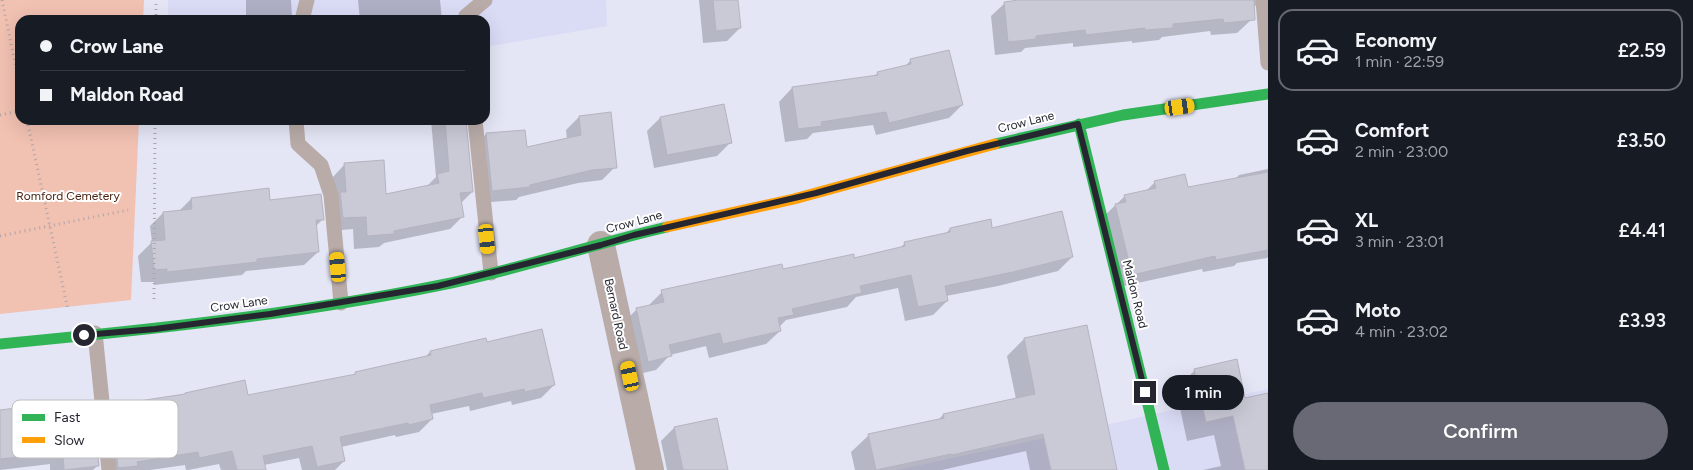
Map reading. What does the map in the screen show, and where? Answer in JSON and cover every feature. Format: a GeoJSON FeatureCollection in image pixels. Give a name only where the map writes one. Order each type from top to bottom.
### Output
{"type":"FeatureCollection","features":[{"type":"Feature","properties":{"kind":"street","name":"Crow Lane"},"geometry":{"type":"LineString","coordinates":[[0,344],[74,337],[95,333],[155,329],[341,303],[438,286],[634,235],[816,193],[967,151],[1078,124],[1268,94]]}},
{"type":"Feature","properties":{"kind":"street","name":"Maldon Road"},"geometry":{"type":"LineString","coordinates":[[1078,124],[1164,470]]}},
{"type":"Feature","properties":{"kind":"street","name":"Bernard Road"},"geometry":{"type":"LineString","coordinates":[[601,245],[650,470]]}},
{"type":"Feature","properties":{"kind":"lane"},"geometry":{"type":"LineString","coordinates":[[303,15],[307,0]]}},
{"type":"Feature","properties":{"kind":"lane"},"geometry":{"type":"LineString","coordinates":[[467,15],[485,0]]}},
{"type":"Feature","properties":{"kind":"lane"},"geometry":{"type":"LineString","coordinates":[[1264,0],[1268,63]]}},
{"type":"Feature","properties":{"kind":"lane"},"geometry":{"type":"LineString","coordinates":[[296,125],[298,144],[321,165],[331,195],[341,303]]}},
{"type":"Feature","properties":{"kind":"lane"},"geometry":{"type":"LineString","coordinates":[[475,125],[490,273]]}},
{"type":"Feature","properties":{"kind":"lane"},"geometry":{"type":"LineString","coordinates":[[95,333],[102,400]]}},
{"type":"Feature","properties":{"kind":"path"},"geometry":{"type":"LineString","coordinates":[[2,0],[15,63]]}},
{"type":"Feature","properties":{"kind":"path"},"geometry":{"type":"LineString","coordinates":[[156,0],[156,15]]}},
{"type":"Feature","properties":{"kind":"path"},"geometry":{"type":"LineString","coordinates":[[0,115],[15,112]]}},
{"type":"Feature","properties":{"kind":"path"},"geometry":{"type":"LineString","coordinates":[[28,125],[74,337]]}},
{"type":"Feature","properties":{"kind":"path"},"geometry":{"type":"LineString","coordinates":[[155,125],[155,329]]}},
{"type":"Feature","properties":{"kind":"path"},"geometry":{"type":"LineString","coordinates":[[0,236],[128,210]]}},
{"type":"Feature","properties":{"kind":"shaded area"},"geometry":{"type":"Polygon","coordinates":[[[168,0],[606,0],[607,26],[490,46],[490,15],[168,15],[168,0]]]}},
{"type":"Feature","properties":{"kind":"shaded area"},"geometry":{"type":"Polygon","coordinates":[[[1268,389],[1268,470],[897,470],[1096,427],[1268,389]]]}},
{"type":"Feature","properties":{"kind":"green space","name":"Romford Cemetery"},"geometry":{"type":"Polygon","coordinates":[[[0,0],[144,0],[143,15],[15,15],[15,125],[139,125],[131,300],[0,314],[0,0]]]}},
{"type":"Feature","properties":{"kind":"building"},"geometry":{"type":"Polygon","coordinates":[[[713,0],[738,0],[741,28],[716,31],[713,0]]]}},
{"type":"Feature","properties":{"kind":"building"},"geometry":{"type":"Polygon","coordinates":[[[1018,0],[1254,0],[1255,20],[1224,23],[1223,19],[1173,24],[1173,28],[1145,30],[1145,28],[1086,35],[1085,30],[1036,36],[1036,39],[1008,42],[1004,2],[1018,0]]]}},
{"type":"Feature","properties":{"kind":"building"},"geometry":{"type":"Polygon","coordinates":[[[949,50],[963,105],[889,123],[886,112],[821,122],[822,126],[798,129],[792,87],[878,75],[877,72],[911,64],[910,59],[949,50]]]}},
{"type":"Feature","properties":{"kind":"building"},"geometry":{"type":"Polygon","coordinates":[[[724,104],[732,143],[667,155],[660,117],[724,104]]]}},
{"type":"Feature","properties":{"kind":"building"},"geometry":{"type":"Polygon","coordinates":[[[611,112],[617,168],[592,170],[530,185],[530,187],[492,191],[486,133],[525,130],[527,147],[581,135],[579,116],[611,112]]]}},
{"type":"Feature","properties":{"kind":"building"},"geometry":{"type":"Polygon","coordinates":[[[445,125],[466,125],[473,192],[460,193],[464,217],[394,231],[394,234],[367,236],[366,217],[343,218],[340,192],[346,192],[344,163],[384,160],[386,194],[439,183],[437,174],[449,171],[445,125]]]}},
{"type":"Feature","properties":{"kind":"building"},"geometry":{"type":"Polygon","coordinates":[[[1268,172],[1268,250],[1216,260],[1215,256],[1132,275],[1115,204],[1126,202],[1124,195],[1156,188],[1154,181],[1185,174],[1188,187],[1268,172]]]}},
{"type":"Feature","properties":{"kind":"building"},"geometry":{"type":"Polygon","coordinates":[[[269,188],[270,200],[321,194],[324,220],[316,220],[319,252],[257,259],[257,262],[167,272],[167,269],[154,270],[151,241],[165,240],[163,212],[192,209],[191,198],[269,188]]]}},
{"type":"Feature","properties":{"kind":"building"},"geometry":{"type":"Polygon","coordinates":[[[1062,211],[1073,257],[945,286],[948,301],[918,307],[911,275],[860,286],[862,293],[792,309],[794,315],[778,318],[781,331],[723,344],[720,333],[669,345],[672,356],[648,362],[636,308],[664,302],[661,290],[782,264],[783,269],[854,254],[854,258],[905,246],[904,242],[950,232],[950,228],[991,219],[992,228],[1062,211]]]}},
{"type":"Feature","properties":{"kind":"building"},"geometry":{"type":"Polygon","coordinates":[[[1087,325],[1117,470],[1051,470],[1043,434],[876,470],[868,434],[944,418],[943,414],[1035,394],[1024,338],[1087,325]]]}},
{"type":"Feature","properties":{"kind":"building"},"geometry":{"type":"Polygon","coordinates":[[[542,329],[555,385],[525,392],[524,389],[483,398],[482,393],[430,405],[433,419],[340,437],[345,461],[317,467],[312,446],[263,456],[266,470],[237,470],[232,451],[199,458],[198,452],[178,455],[178,400],[145,400],[185,394],[245,380],[248,395],[356,374],[355,372],[431,355],[430,351],[486,338],[487,342],[542,329]]]}},
{"type":"Feature","properties":{"kind":"building"},"geometry":{"type":"Polygon","coordinates":[[[1237,359],[1245,398],[1268,393],[1268,470],[1245,470],[1233,416],[1206,422],[1194,369],[1237,359]]]}},
{"type":"Feature","properties":{"kind":"building"},"geometry":{"type":"Polygon","coordinates":[[[12,409],[12,458],[0,459],[0,410],[12,409]]]}},
{"type":"Feature","properties":{"kind":"building"},"geometry":{"type":"Polygon","coordinates":[[[717,418],[728,470],[683,470],[674,427],[717,418]]]}},
{"type":"Feature","properties":{"kind":"building"},"geometry":{"type":"Polygon","coordinates":[[[63,458],[98,458],[99,466],[64,470],[63,458]]]}},
{"type":"Feature","properties":{"kind":"building"},"geometry":{"type":"Polygon","coordinates":[[[117,458],[161,458],[137,462],[138,466],[118,468],[117,458]]]}},
{"type":"Feature","properties":{"kind":"traffic: fast"},"geometry":{"type":"LineString","coordinates":[[995,144],[1123,115],[1268,94]]}},
{"type":"Feature","properties":{"kind":"traffic: fast"},"geometry":{"type":"LineString","coordinates":[[1079,124],[1164,470]]}},
{"type":"Feature","properties":{"kind":"traffic: fast"},"geometry":{"type":"LineString","coordinates":[[0,344],[219,321],[382,296],[494,273],[667,227]]}},
{"type":"Feature","properties":{"kind":"traffic: slow"},"geometry":{"type":"LineString","coordinates":[[667,227],[794,199],[995,144]]}},
{"type":"Feature","properties":{"kind":"route"},"geometry":{"type":"LineString","coordinates":[[84,335],[155,329],[270,314],[438,286],[634,235],[816,193],[967,151],[1078,124],[1145,392]]}}]}
